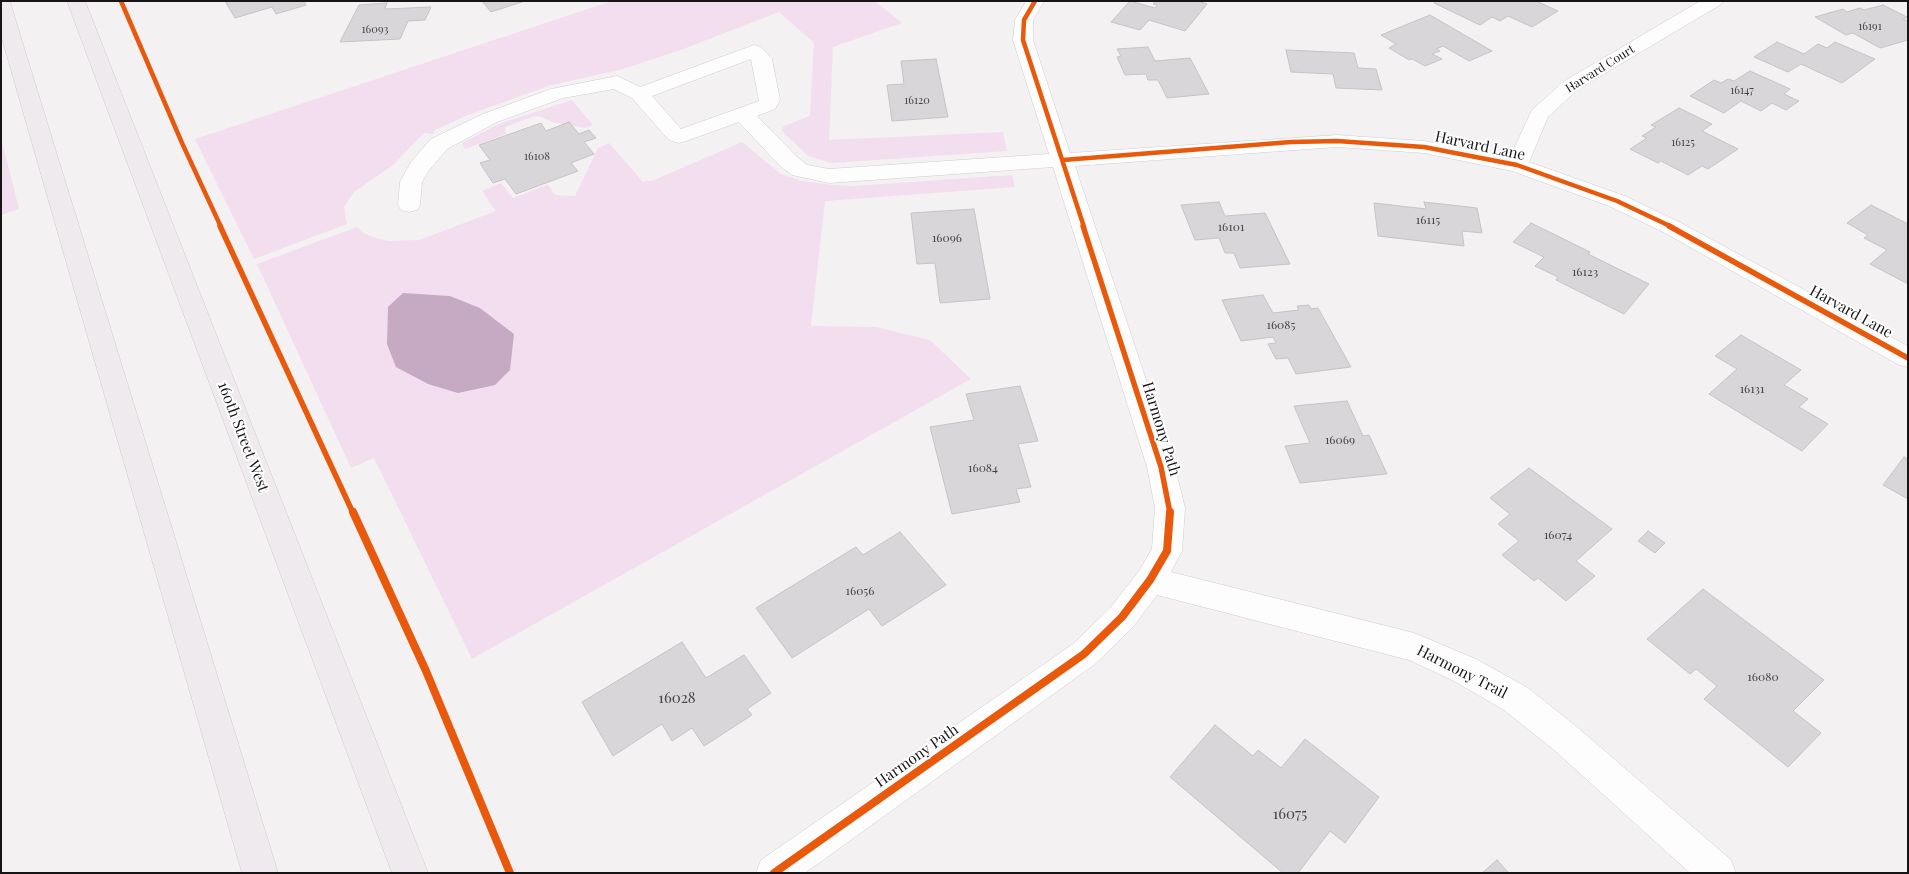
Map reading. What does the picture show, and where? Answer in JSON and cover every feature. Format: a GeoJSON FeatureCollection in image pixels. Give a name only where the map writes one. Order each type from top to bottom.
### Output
{"type":"FeatureCollection","features":[{"type":"Feature","properties":{"kind":"main road","name":"160th Street West"},"geometry":{"type":"LineString","coordinates":[[76,1],[410,873]]}},
{"type":"Feature","properties":{"kind":"main road"},"geometry":{"type":"LineString","coordinates":[[1,2],[260,873]]}},
{"type":"Feature","properties":{"kind":"street","name":"Harmony Path"},"geometry":{"type":"LineString","coordinates":[[774,873],[1084,654],[1122,617],[1150,580],[1167,551],[1170,508],[1161,467],[1023,40],[1024,20],[1036,1]]}},
{"type":"Feature","properties":{"kind":"street","name":"Harvard Court"},"geometry":{"type":"LineString","coordinates":[[1517,165],[1539,114],[1570,86],[1714,1]]}},
{"type":"Feature","properties":{"kind":"street"},"geometry":{"type":"LineString","coordinates":[[409,205],[411,182],[419,167],[439,144],[490,118],[558,93],[617,82],[639,94],[675,135],[680,137],[768,105],[770,100],[762,59],[754,51],[639,94]]}},
{"type":"Feature","properties":{"kind":"street","name":"Harvard Lane"},"geometry":{"type":"LineString","coordinates":[[743,114],[788,161],[800,170],[829,176],[1291,142],[1337,141],[1424,147],[1517,165],[1617,201],[1673,228],[1908,358]]}},
{"type":"Feature","properties":{"kind":"street","name":"Harmony Trail"},"geometry":{"type":"LineString","coordinates":[[1150,580],[1414,647],[1464,670],[1516,699],[1565,738],[1718,873]]}},
{"type":"Feature","properties":{"kind":"shaded area"},"geometry":{"type":"Polygon","coordinates":[[[612,1],[875,1],[902,23],[833,47],[829,140],[1003,132],[1007,151],[831,163],[808,156],[781,130],[784,126],[810,116],[814,43],[779,12],[678,51],[623,69],[548,86],[468,115],[435,130],[433,134],[424,133],[393,165],[354,192],[344,207],[347,224],[254,259],[195,139],[612,1]]]}},
{"type":"Feature","properties":{"kind":"shaded area"},"geometry":{"type":"Polygon","coordinates":[[[572,100],[593,125],[585,128],[553,122],[539,116],[505,127],[506,134],[465,149],[462,143],[499,124],[572,100]]]}},
{"type":"Feature","properties":{"kind":"shaded area"},"geometry":{"type":"Polygon","coordinates":[[[1,138],[19,209],[1,215],[1,138]]]}},
{"type":"Feature","properties":{"kind":"shaded area"},"geometry":{"type":"Polygon","coordinates":[[[742,142],[781,174],[802,181],[832,185],[853,186],[1012,175],[1015,187],[825,201],[811,326],[876,327],[930,340],[971,379],[472,659],[374,458],[351,468],[257,264],[357,227],[362,232],[373,237],[388,241],[419,240],[496,211],[482,191],[501,183],[513,198],[548,185],[555,195],[575,196],[598,148],[609,143],[643,182],[654,180],[742,142]],[[429,295],[514,334],[480,308],[450,296],[429,295]]]}},
{"type":"Feature","properties":{"kind":"shaded area"},"geometry":{"type":"Polygon","coordinates":[[[403,293],[450,296],[480,308],[514,334],[510,370],[495,385],[458,393],[428,384],[396,367],[387,344],[388,307],[403,293]]]}},
{"type":"Feature","properties":{"kind":"building"},"geometry":{"type":"Polygon","coordinates":[[[225,1],[304,1],[306,5],[276,14],[272,7],[235,18],[225,1]]]}},
{"type":"Feature","properties":{"kind":"building"},"geometry":{"type":"Polygon","coordinates":[[[482,1],[525,1],[491,12],[482,1]]]}},
{"type":"Feature","properties":{"kind":"building"},"geometry":{"type":"Polygon","coordinates":[[[1130,1],[1155,8],[1157,5],[1153,4],[1156,1],[1198,1],[1207,4],[1185,31],[1149,20],[1140,30],[1111,22],[1130,1]]]}},
{"type":"Feature","properties":{"kind":"building"},"geometry":{"type":"Polygon","coordinates":[[[1437,1],[1536,1],[1558,11],[1532,27],[1508,16],[1500,21],[1492,17],[1480,25],[1434,3],[1437,1]]]}},
{"type":"Feature","properties":{"kind":"building"},"geometry":{"type":"Polygon","coordinates":[[[387,3],[385,9],[431,7],[425,20],[408,21],[400,39],[340,42],[359,5],[387,3]]]}},
{"type":"Feature","properties":{"kind":"building"},"geometry":{"type":"Polygon","coordinates":[[[1883,5],[1907,17],[1903,19],[1908,21],[1908,40],[1880,48],[1853,33],[1846,35],[1815,17],[1843,9],[1847,12],[1883,5]]]}},
{"type":"Feature","properties":{"kind":"building"},"geometry":{"type":"Polygon","coordinates":[[[1430,15],[1492,51],[1469,61],[1443,46],[1436,49],[1440,51],[1432,54],[1442,59],[1425,66],[1412,59],[1409,60],[1389,48],[1396,44],[1381,35],[1430,15]]]}},
{"type":"Feature","properties":{"kind":"building"},"geometry":{"type":"Polygon","coordinates":[[[1777,42],[1804,54],[1818,44],[1827,48],[1835,42],[1875,59],[1842,83],[1801,64],[1788,72],[1754,57],[1777,42]]]}},
{"type":"Feature","properties":{"kind":"building"},"geometry":{"type":"Polygon","coordinates":[[[1148,47],[1155,61],[1190,58],[1209,94],[1167,98],[1158,80],[1148,80],[1146,74],[1125,75],[1117,57],[1121,56],[1117,49],[1148,47]]]}},
{"type":"Feature","properties":{"kind":"building"},"geometry":{"type":"Polygon","coordinates":[[[1286,50],[1354,53],[1358,68],[1376,69],[1382,90],[1336,88],[1333,74],[1291,72],[1286,50]]]}},
{"type":"Feature","properties":{"kind":"building"},"geometry":{"type":"Polygon","coordinates":[[[936,59],[948,117],[892,121],[887,85],[904,84],[901,61],[936,59]]]}},
{"type":"Feature","properties":{"kind":"building"},"geometry":{"type":"Polygon","coordinates":[[[1750,71],[1790,89],[1784,94],[1799,101],[1786,110],[1772,103],[1761,111],[1741,101],[1724,113],[1690,96],[1714,80],[1721,83],[1728,79],[1734,81],[1750,71]]]}},
{"type":"Feature","properties":{"kind":"building"},"geometry":{"type":"Polygon","coordinates":[[[1679,108],[1712,124],[1702,131],[1738,149],[1708,169],[1702,166],[1688,175],[1661,161],[1658,163],[1630,149],[1647,138],[1642,136],[1656,127],[1651,125],[1679,108]]]}},
{"type":"Feature","properties":{"kind":"building"},"geometry":{"type":"Polygon","coordinates":[[[569,122],[579,134],[589,130],[596,138],[584,142],[594,154],[571,163],[578,171],[516,194],[505,179],[493,183],[480,163],[490,160],[479,145],[541,123],[546,131],[569,122]]]}},
{"type":"Feature","properties":{"kind":"building"},"geometry":{"type":"Polygon","coordinates":[[[1219,202],[1225,216],[1265,213],[1290,264],[1240,268],[1234,253],[1225,253],[1219,238],[1195,240],[1181,205],[1219,202]]]}},
{"type":"Feature","properties":{"kind":"building"},"geometry":{"type":"Polygon","coordinates":[[[1424,202],[1477,208],[1482,233],[1462,231],[1464,246],[1378,236],[1374,203],[1426,209],[1424,202]]]}},
{"type":"Feature","properties":{"kind":"building"},"geometry":{"type":"Polygon","coordinates":[[[1871,205],[1908,224],[1908,284],[1870,264],[1887,250],[1864,238],[1868,235],[1847,223],[1871,205]]]}},
{"type":"Feature","properties":{"kind":"building"},"geometry":{"type":"Polygon","coordinates":[[[974,209],[990,299],[940,303],[935,263],[917,264],[911,213],[974,209]]]}},
{"type":"Feature","properties":{"kind":"building"},"geometry":{"type":"Polygon","coordinates":[[[1531,223],[1649,284],[1624,314],[1556,280],[1558,277],[1535,266],[1544,257],[1513,242],[1531,223]]]}},
{"type":"Feature","properties":{"kind":"building"},"geometry":{"type":"Polygon","coordinates":[[[1263,295],[1273,313],[1299,310],[1297,306],[1309,305],[1311,309],[1318,308],[1351,367],[1296,374],[1288,358],[1276,359],[1268,344],[1276,343],[1273,337],[1241,341],[1222,300],[1263,295]]]}},
{"type":"Feature","properties":{"kind":"building"},"geometry":{"type":"Polygon","coordinates":[[[1741,335],[1801,370],[1784,385],[1808,399],[1799,407],[1828,424],[1802,451],[1709,394],[1737,369],[1715,356],[1741,335]]]}},
{"type":"Feature","properties":{"kind":"building"},"geometry":{"type":"Polygon","coordinates":[[[1020,386],[1038,441],[1018,444],[1031,487],[1016,489],[1020,502],[952,514],[930,427],[974,420],[966,394],[1020,386]]]}},
{"type":"Feature","properties":{"kind":"building"},"geometry":{"type":"Polygon","coordinates":[[[1347,401],[1363,436],[1369,435],[1387,474],[1300,483],[1285,446],[1310,443],[1294,406],[1347,401]]]}},
{"type":"Feature","properties":{"kind":"building"},"geometry":{"type":"Polygon","coordinates":[[[1904,457],[1908,459],[1908,499],[1883,485],[1904,457]]]}},
{"type":"Feature","properties":{"kind":"building"},"geometry":{"type":"Polygon","coordinates":[[[1529,468],[1612,529],[1576,561],[1595,576],[1566,601],[1538,578],[1534,581],[1502,555],[1519,541],[1498,524],[1510,514],[1490,498],[1529,468]]]}},
{"type":"Feature","properties":{"kind":"building"},"geometry":{"type":"Polygon","coordinates":[[[1648,531],[1665,543],[1655,553],[1638,541],[1648,531]]]}},
{"type":"Feature","properties":{"kind":"building"},"geometry":{"type":"Polygon","coordinates":[[[900,532],[946,585],[882,626],[869,609],[792,658],[756,608],[856,547],[863,555],[900,532]]]}},
{"type":"Feature","properties":{"kind":"building"},"geometry":{"type":"Polygon","coordinates":[[[1703,589],[1824,680],[1793,711],[1821,733],[1788,767],[1704,699],[1717,686],[1696,669],[1690,674],[1647,639],[1703,589]]]}},
{"type":"Feature","properties":{"kind":"building"},"geometry":{"type":"Polygon","coordinates":[[[682,642],[706,678],[744,655],[771,693],[747,709],[752,715],[704,746],[692,728],[672,741],[662,724],[613,756],[582,702],[682,642]]]}},
{"type":"Feature","properties":{"kind":"building"},"geometry":{"type":"Polygon","coordinates":[[[1215,725],[1253,756],[1258,750],[1281,768],[1305,739],[1379,797],[1345,843],[1330,831],[1298,873],[1283,873],[1170,777],[1215,725]]]}},
{"type":"Feature","properties":{"kind":"building"},"geometry":{"type":"Polygon","coordinates":[[[1497,860],[1509,873],[1482,873],[1497,860]]]}},
{"type":"Feature","properties":{"kind":"cycle path"},"geometry":{"type":"LineString","coordinates":[[121,1],[182,143],[426,671],[510,873]]}},
{"type":"Feature","properties":{"kind":"cycle path"},"geometry":{"type":"LineString","coordinates":[[774,873],[1084,654],[1122,617],[1150,580],[1167,551],[1170,508],[1161,467],[1023,40],[1024,20],[1035,1]]}},
{"type":"Feature","properties":{"kind":"cycle path"},"geometry":{"type":"LineString","coordinates":[[1063,160],[1291,142],[1337,141],[1424,147],[1517,165],[1617,201],[1673,228],[1908,358]]}}]}
